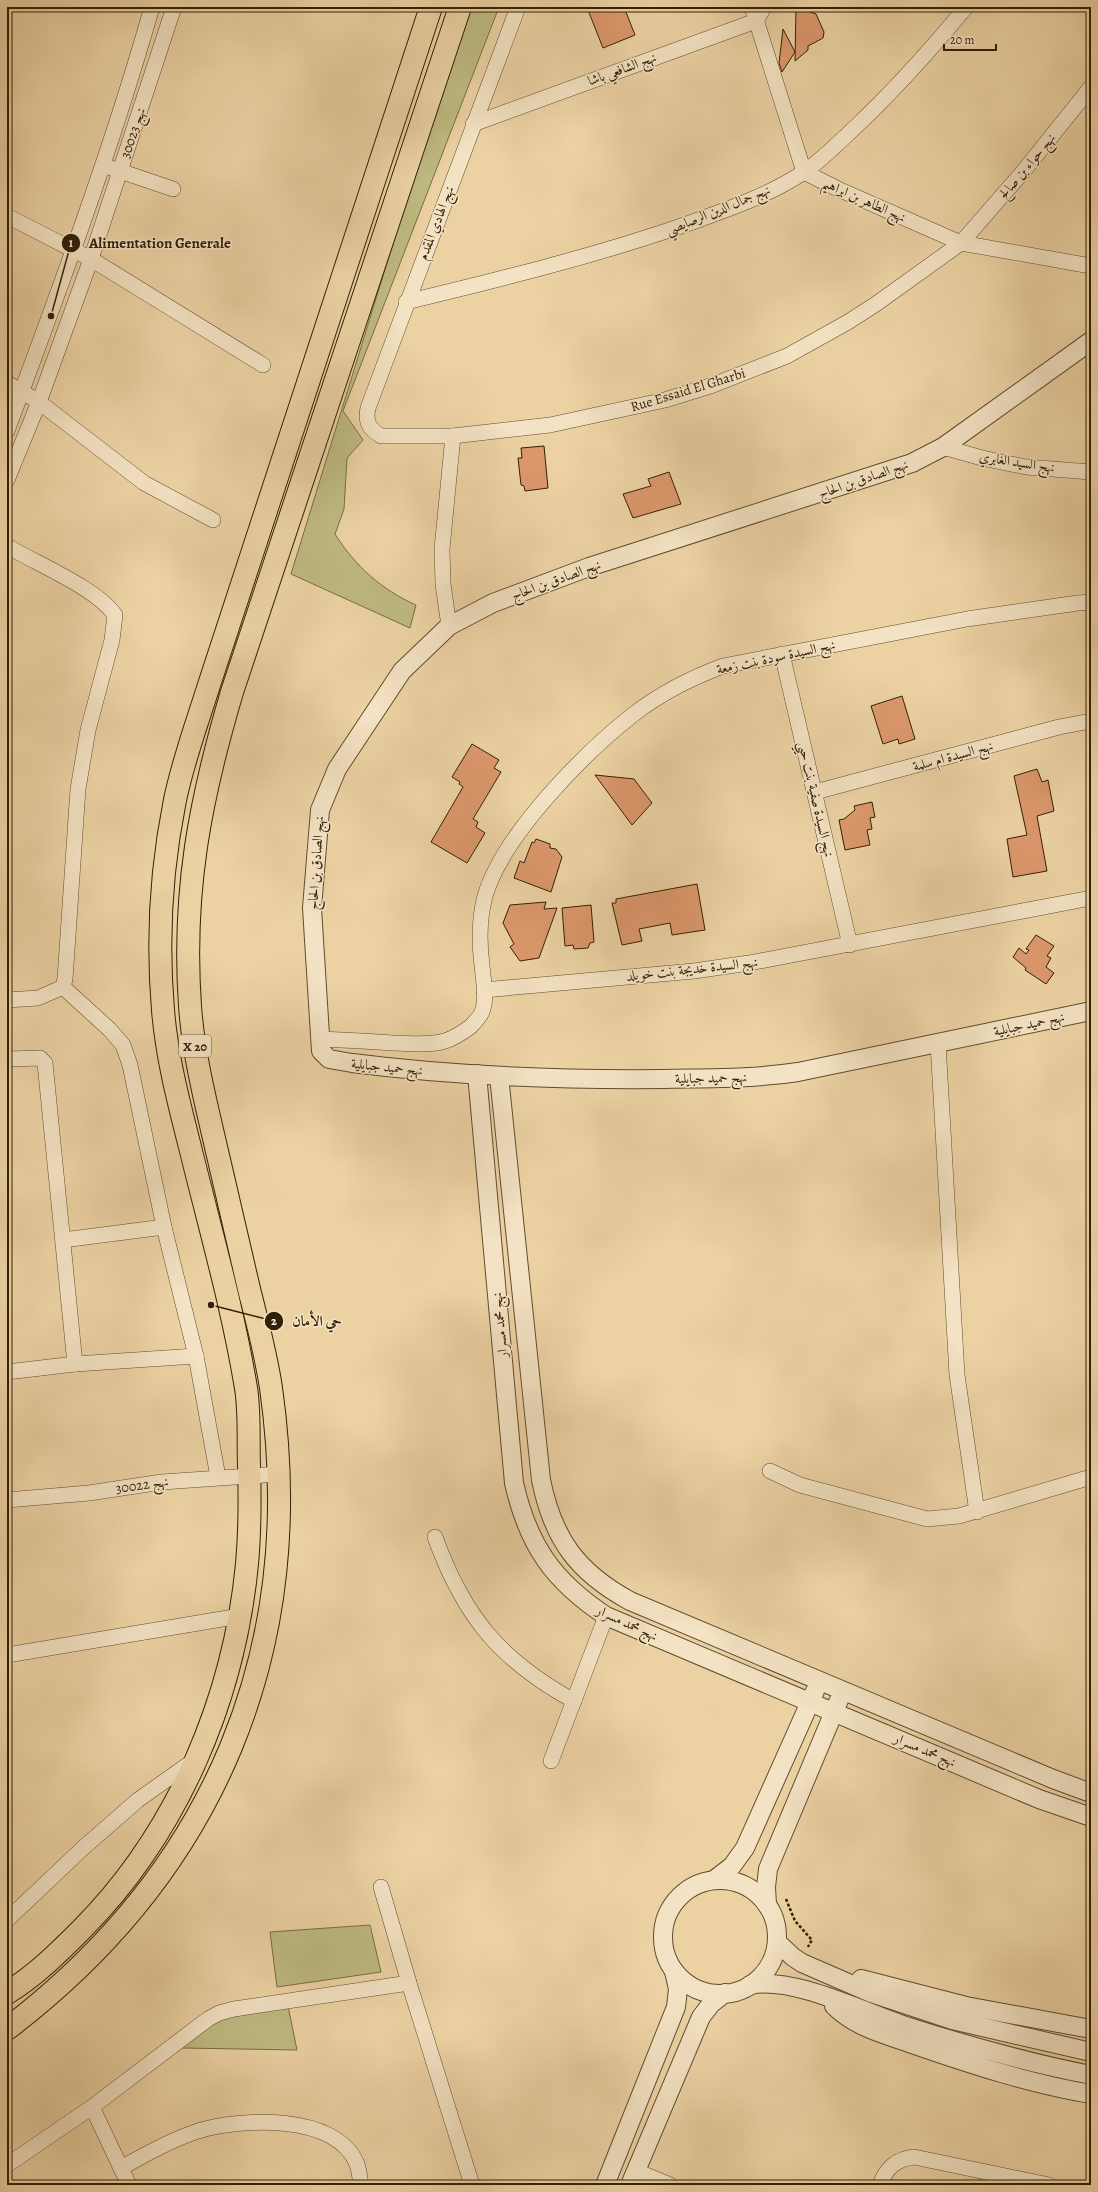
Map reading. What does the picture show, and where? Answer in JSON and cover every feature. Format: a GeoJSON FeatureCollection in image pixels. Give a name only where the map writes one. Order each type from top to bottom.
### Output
{"type":"FeatureCollection","features":[{"type":"Feature","properties":{"kind":"highway","name":"X 20"},"geometry":{"type":"LineString","coordinates":[[7,1993],[24,1982],[56,1954],[103,1907],[138,1863],[181,1792],[196,1759],[228,1673],[240,1616],[247,1564],[250,1523],[247,1394],[237,1339],[170,1066],[163,1012],[160,942],[164,871],[176,798],[209,685],[432,7]]}},
{"type":"Feature","properties":{"kind":"highway","name":"X 20"},"geometry":{"type":"LineString","coordinates":[[7,2029],[51,1994],[122,1924],[157,1880],[182,1844],[223,1768],[240,1727],[254,1680],[265,1634],[274,1574],[279,1525],[278,1474],[271,1388],[197,1067],[190,1009],[186,940],[191,874],[202,806],[213,756],[232,692],[460,7]]}},
{"type":"Feature","properties":{"kind":"street","name":"نهج 30023"},"geometry":{"type":"LineString","coordinates":[[7,431],[51,315],[102,165],[152,7]]}},
{"type":"Feature","properties":{"kind":"street","name":"نهج 30023"},"geometry":{"type":"LineString","coordinates":[[7,480],[39,402],[91,259],[174,7]]}},
{"type":"Feature","properties":{"kind":"street","name":"نهج الهادي المقدم"},"geometry":{"type":"LineString","coordinates":[[381,436],[370,428],[366,416],[406,302],[518,7]]}},
{"type":"Feature","properties":{"kind":"street"},"geometry":{"type":"LineString","coordinates":[[764,7],[754,14],[804,172]]}},
{"type":"Feature","properties":{"kind":"street","name":"نهج جمال الدين الرصايصي"},"geometry":{"type":"LineString","coordinates":[[406,302],[540,269],[650,237],[728,209],[768,191],[804,172],[841,141],[903,81],[966,7]]}},
{"type":"Feature","properties":{"kind":"street","name":"نهج الشافعي باشا"},"geometry":{"type":"LineString","coordinates":[[473,124],[754,14]]}},
{"type":"Feature","properties":{"kind":"street","name":"نهج حواء بن صالح"},"geometry":{"type":"LineString","coordinates":[[961,243],[1022,174],[1091,87]]}},
{"type":"Feature","properties":{"kind":"street"},"geometry":{"type":"LineString","coordinates":[[102,165],[173,189]]}},
{"type":"Feature","properties":{"kind":"street","name":"نهج الطاهر بن ابراهيم"},"geometry":{"type":"LineString","coordinates":[[804,172],[838,189],[961,243],[1091,266]]}},
{"type":"Feature","properties":{"kind":"street"},"geometry":{"type":"LineString","coordinates":[[7,216],[91,259],[263,365]]}},
{"type":"Feature","properties":{"kind":"street","name":"Rue Essaid El Gharbi"},"geometry":{"type":"LineString","coordinates":[[381,436],[453,436],[550,425],[672,398],[750,371],[787,356],[848,322],[961,243]]}},
{"type":"Feature","properties":{"kind":"street","name":"نهج الصادق بن الحاج"},"geometry":{"type":"LineString","coordinates":[[325,1057],[321,1051],[319,1039],[312,908],[320,810],[337,769],[372,714],[402,671],[449,626],[493,603],[589,567],[901,468],[944,447],[1091,341]]}},
{"type":"Feature","properties":{"kind":"street"},"geometry":{"type":"LineString","coordinates":[[7,383],[39,402],[144,482],[213,520]]}},
{"type":"Feature","properties":{"kind":"street"},"geometry":{"type":"LineString","coordinates":[[449,626],[443,584],[442,549],[453,436]]}},
{"type":"Feature","properties":{"kind":"street","name":"نهج السيد الغابري"},"geometry":{"type":"LineString","coordinates":[[944,447],[982,458],[1026,467],[1091,472]]}},
{"type":"Feature","properties":{"kind":"street"},"geometry":{"type":"LineString","coordinates":[[7,546],[77,585],[109,606],[115,615],[112,640],[88,730],[78,789],[68,952],[63,987]]}},
{"type":"Feature","properties":{"kind":"street","name":"نهج السيدة سودة بنت زمعة"},"geometry":{"type":"LineString","coordinates":[[484,990],[480,928],[485,896],[505,854],[531,817],[559,784],[634,714],[665,693],[693,678],[723,666],[974,618],[1091,602]]}},
{"type":"Feature","properties":{"kind":"street","name":"نهج السيدة صفية بنت حيي"},"geometry":{"type":"LineString","coordinates":[[782,654],[850,945]]}},
{"type":"Feature","properties":{"kind":"street","name":"نهج السيدة ام سلمة"},"geometry":{"type":"LineString","coordinates":[[815,792],[1091,721]]}},
{"type":"Feature","properties":{"kind":"street","name":"نهج السيدة خديجة بنت خويلد"},"geometry":{"type":"LineString","coordinates":[[484,990],[694,971],[850,945],[1091,898]]}},
{"type":"Feature","properties":{"kind":"street"},"geometry":{"type":"LineString","coordinates":[[7,1000],[38,998],[63,987]]}},
{"type":"Feature","properties":{"kind":"street"},"geometry":{"type":"LineString","coordinates":[[63,987],[95,1015],[123,1045],[130,1065],[164,1227],[196,1356],[218,1477]]}},
{"type":"Feature","properties":{"kind":"street"},"geometry":{"type":"LineString","coordinates":[[319,1039],[415,1044],[444,1041],[458,1036],[471,1026],[483,1010],[484,990]]}},
{"type":"Feature","properties":{"kind":"street","name":"نهج حميد جبايلية"},"geometry":{"type":"LineString","coordinates":[[325,1057],[334,1060],[380,1066],[499,1076],[623,1079],[760,1077],[798,1072],[1091,1011]]}},
{"type":"Feature","properties":{"kind":"street"},"geometry":{"type":"LineString","coordinates":[[938,1043],[946,1203],[956,1322],[957,1375],[977,1512]]}},
{"type":"Feature","properties":{"kind":"street"},"geometry":{"type":"LineString","coordinates":[[7,1059],[40,1058],[45,1064],[75,1364]]}},
{"type":"Feature","properties":{"kind":"street","name":"نهج محمد مسرار"},"geometry":{"type":"LineString","coordinates":[[477,1074],[514,1483],[520,1510],[530,1536],[544,1560],[572,1591],[606,1616],[811,1701],[1039,1799],[1091,1817]]}},
{"type":"Feature","properties":{"kind":"street","name":"نهج محمد مسرار"},"geometry":{"type":"LineString","coordinates":[[499,1076],[542,1480],[546,1506],[556,1531],[570,1553],[587,1572],[607,1588],[630,1601],[820,1679],[1053,1779],[1091,1793]]}},
{"type":"Feature","properties":{"kind":"street"},"geometry":{"type":"LineString","coordinates":[[63,1240],[164,1227]]}},
{"type":"Feature","properties":{"kind":"street"},"geometry":{"type":"LineString","coordinates":[[7,1372],[75,1364],[196,1356]]}},
{"type":"Feature","properties":{"kind":"street"},"geometry":{"type":"LineString","coordinates":[[770,1472],[800,1485],[927,1519],[948,1518],[977,1512],[1091,1477]]}},
{"type":"Feature","properties":{"kind":"street","name":"نهج 30022"},"geometry":{"type":"LineString","coordinates":[[7,1500],[89,1493],[218,1477],[278,1474]]}},
{"type":"Feature","properties":{"kind":"street"},"geometry":{"type":"LineString","coordinates":[[435,1537],[448,1572],[458,1592],[487,1635],[514,1662],[543,1684],[574,1701]]}},
{"type":"Feature","properties":{"kind":"street"},"geometry":{"type":"LineString","coordinates":[[7,1655],[240,1616]]}},
{"type":"Feature","properties":{"kind":"street"},"geometry":{"type":"LineString","coordinates":[[551,1760],[606,1616]]}},
{"type":"Feature","properties":{"kind":"street"},"geometry":{"type":"LineString","coordinates":[[605,2185],[676,2007],[678,1989],[674,1971],[664,1947],[663,1933],[668,1914],[679,1897],[689,1889],[714,1880],[732,1866],[745,1848],[820,1679]]}},
{"type":"Feature","properties":{"kind":"street"},"geometry":{"type":"LineString","coordinates":[[750,1985],[768,1967],[777,1942],[773,1916],[768,1905],[766,1887],[768,1869],[843,1689]]}},
{"type":"Feature","properties":{"kind":"street"},"geometry":{"type":"LineString","coordinates":[[7,1920],[83,1848],[138,1800],[196,1759]]}},
{"type":"Feature","properties":{"kind":"street"},"geometry":{"type":"LineString","coordinates":[[714,1880],[726,1880],[750,1888],[768,1905]]}},
{"type":"Feature","properties":{"kind":"street"},"geometry":{"type":"LineString","coordinates":[[381,1887],[408,1983],[472,2185]]}},
{"type":"Feature","properties":{"kind":"street"},"geometry":{"type":"LineString","coordinates":[[777,1942],[797,1960],[834,1978],[909,2007],[952,2020],[1091,2052]]}},
{"type":"Feature","properties":{"kind":"street"},"geometry":{"type":"LineString","coordinates":[[674,1971],[692,1986],[702,1991],[725,1993]]}},
{"type":"Feature","properties":{"kind":"street"},"geometry":{"type":"LineString","coordinates":[[834,1978],[872,1981],[966,2006],[1091,2029]]}},
{"type":"Feature","properties":{"kind":"street"},"geometry":{"type":"LineString","coordinates":[[7,2165],[92,2107],[195,2028],[219,2013],[234,2008],[408,1983]]}},
{"type":"Feature","properties":{"kind":"street"},"geometry":{"type":"LineString","coordinates":[[670,2185],[633,2178],[701,2018],[711,2004],[725,1993],[750,1985],[761,1983],[782,1984],[827,1997],[907,2026],[964,2044],[1091,2075]]}},
{"type":"Feature","properties":{"kind":"street"},"geometry":{"type":"LineString","coordinates":[[827,1997],[844,2015],[865,2027],[996,2072],[1091,2094]]}},
{"type":"Feature","properties":{"kind":"street"},"geometry":{"type":"LineString","coordinates":[[92,2107],[129,2185]]}},
{"type":"Feature","properties":{"kind":"street"},"geometry":{"type":"LineString","coordinates":[[121,2168],[164,2144],[199,2131],[236,2123],[268,2122],[314,2129],[338,2140],[357,2164],[361,2185]]}},
{"type":"Feature","properties":{"kind":"street"},"geometry":{"type":"LineString","coordinates":[[880,2185],[888,2169],[895,2162],[914,2157],[1049,2185]]}},
{"type":"Feature","properties":{"kind":"shaded area"},"geometry":{"type":"Polygon","coordinates":[[[469,7],[499,7],[343,411],[363,440],[347,458],[344,509],[335,534],[360,567],[370,576],[392,592],[416,605],[410,628],[291,574],[416,169],[469,7]]]}},
{"type":"Feature","properties":{"kind":"shaded area"},"geometry":{"type":"Polygon","coordinates":[[[370,1925],[381,1972],[277,1987],[270,1932],[370,1925]]]}},
{"type":"Feature","properties":{"kind":"shaded area"},"geometry":{"type":"Polygon","coordinates":[[[288,2006],[297,2050],[182,2048],[212,2018],[288,2006]]]}},
{"type":"Feature","properties":{"kind":"building"},"geometry":{"type":"Polygon","coordinates":[[[595,7],[624,7],[635,35],[603,48],[588,10],[595,7]]]}},
{"type":"Feature","properties":{"kind":"building"},"geometry":{"type":"Polygon","coordinates":[[[796,7],[816,14],[824,32],[823,38],[808,46],[808,50],[795,61],[796,7]]]}},
{"type":"Feature","properties":{"kind":"building"},"geometry":{"type":"Polygon","coordinates":[[[783,29],[795,52],[782,72],[779,63],[783,29]]]}},
{"type":"Feature","properties":{"kind":"building"},"geometry":{"type":"Polygon","coordinates":[[[544,446],[548,488],[525,491],[524,486],[521,485],[518,458],[522,458],[521,448],[544,446]]]}},
{"type":"Feature","properties":{"kind":"building"},"geometry":{"type":"Polygon","coordinates":[[[669,472],[681,504],[633,518],[623,494],[651,486],[648,479],[669,472]]]}},
{"type":"Feature","properties":{"kind":"building"},"geometry":{"type":"Polygon","coordinates":[[[902,696],[915,739],[899,744],[898,739],[883,744],[871,706],[902,696]]]}},
{"type":"Feature","properties":{"kind":"building"},"geometry":{"type":"Polygon","coordinates":[[[472,744],[499,760],[494,768],[501,772],[473,819],[478,822],[476,827],[485,833],[467,863],[431,842],[463,787],[459,784],[460,782],[452,777],[472,744]]]}},
{"type":"Feature","properties":{"kind":"building"},"geometry":{"type":"Polygon","coordinates":[[[1037,769],[1042,782],[1048,780],[1054,811],[1037,816],[1047,871],[1013,877],[1007,839],[1027,835],[1014,776],[1037,769]]]}},
{"type":"Feature","properties":{"kind":"building"},"geometry":{"type":"Polygon","coordinates":[[[595,775],[634,779],[652,803],[632,825],[595,775]]]}},
{"type":"Feature","properties":{"kind":"building"},"geometry":{"type":"Polygon","coordinates":[[[872,802],[875,817],[870,818],[872,829],[867,830],[870,845],[845,850],[839,820],[844,819],[855,810],[854,806],[872,802]]]}},
{"type":"Feature","properties":{"kind":"building"},"geometry":{"type":"Polygon","coordinates":[[[536,839],[550,844],[550,848],[556,849],[562,857],[551,892],[514,878],[520,861],[524,863],[532,842],[534,843],[536,839]]]}},
{"type":"Feature","properties":{"kind":"building"},"geometry":{"type":"Polygon","coordinates":[[[697,884],[705,930],[672,935],[670,923],[639,929],[642,941],[622,945],[612,903],[616,903],[616,899],[697,884]]]}},
{"type":"Feature","properties":{"kind":"building"},"geometry":{"type":"Polygon","coordinates":[[[546,902],[544,909],[557,908],[539,958],[520,961],[510,947],[514,944],[503,923],[510,905],[546,902]]]}},
{"type":"Feature","properties":{"kind":"building"},"geometry":{"type":"Polygon","coordinates":[[[591,905],[594,942],[590,943],[588,948],[574,949],[573,945],[565,946],[562,908],[591,905]]]}},
{"type":"Feature","properties":{"kind":"building"},"geometry":{"type":"Polygon","coordinates":[[[1036,935],[1054,946],[1047,956],[1051,958],[1046,967],[1054,973],[1046,984],[1025,970],[1026,968],[1013,957],[1019,948],[1026,954],[1029,950],[1026,949],[1036,935]]]}},
{"type":"Feature","properties":{"kind":"place","name":"Alimentation Generale"},"geometry":{"type":"Point","coordinates":[51,316]}},
{"type":"Feature","properties":{"kind":"place","name":"حي الأمان"},"geometry":{"type":"Point","coordinates":[211,1305]}}]}
